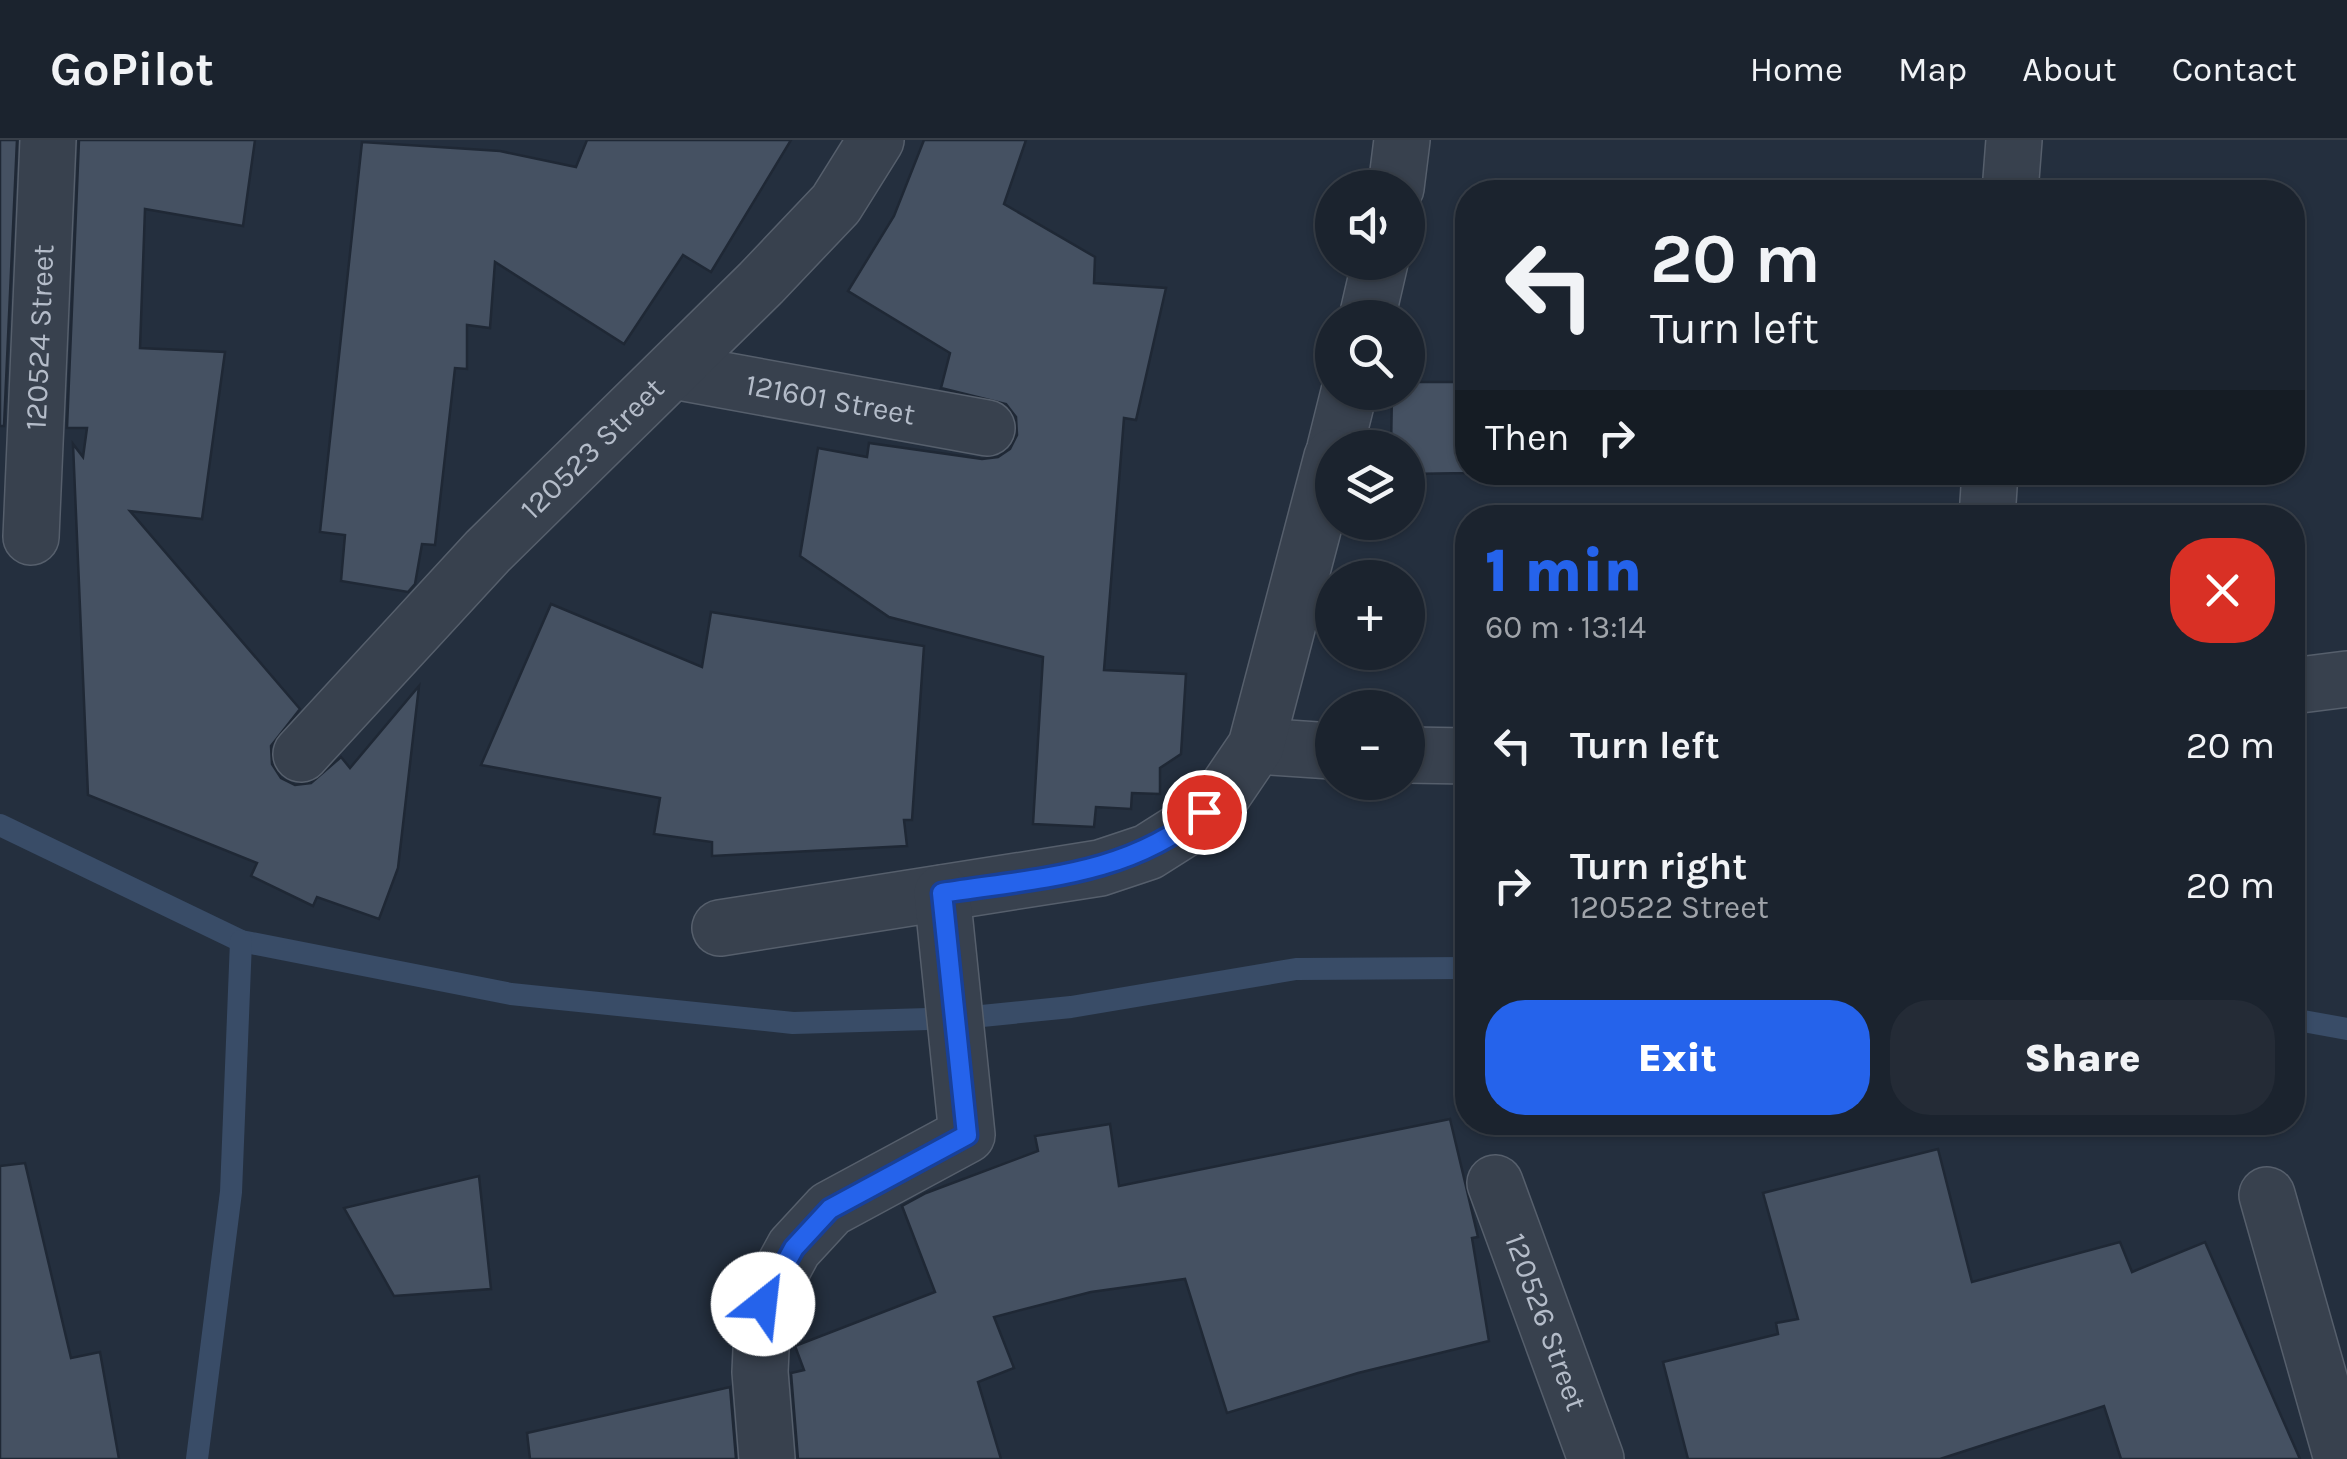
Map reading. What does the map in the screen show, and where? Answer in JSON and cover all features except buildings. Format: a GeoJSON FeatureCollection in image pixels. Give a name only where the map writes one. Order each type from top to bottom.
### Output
{"type":"FeatureCollection","features":[{"type":"Feature","properties":{"kind":"street","name":"120524 Street"},"geometry":{"type":"LineString","coordinates":[[31,537],[48,140]]}},
{"type":"Feature","properties":{"kind":"street","name":"120523 Street"},"geometry":{"type":"LineString","coordinates":[[301,754],[488,551],[836,204],[876,140]]}},
{"type":"Feature","properties":{"kind":"street"},"geometry":{"type":"LineString","coordinates":[[1398,170],[1402,140]]}},
{"type":"Feature","properties":{"kind":"street"},"geometry":{"type":"LineString","coordinates":[[2011,180],[2014,140]]}},
{"type":"Feature","properties":{"kind":"street","name":"121601 Street"},"geometry":{"type":"LineString","coordinates":[[673,370],[987,428]]}},
{"type":"Feature","properties":{"kind":"street"},"geometry":{"type":"LineString","coordinates":[[720,928],[1100,868],[1148,852],[1220,800],[1256,746],[1315,522]]}},
{"type":"Feature","properties":{"kind":"street"},"geometry":{"type":"LineString","coordinates":[[2305,684],[2347,678]]}},
{"type":"Feature","properties":{"kind":"street"},"geometry":{"type":"LineString","coordinates":[[1256,746],[1315,749]]}},
{"type":"Feature","properties":{"kind":"street"},"geometry":{"type":"LineString","coordinates":[[1425,755],[1455,756]]}},
{"type":"Feature","properties":{"kind":"street"},"geometry":{"type":"LineString","coordinates":[[767,1459],[760,1372],[763,1304],[794,1248],[830,1209],[967,1135],[942,893]]}},
{"type":"Feature","properties":{"kind":"street","name":"120526 Street"},"geometry":{"type":"LineString","coordinates":[[1494,1182],[1596,1459]]}},
{"type":"Feature","properties":{"kind":"street"},"geometry":{"type":"LineString","coordinates":[[2267,1195],[2342,1459]]}},
{"type":"Feature","properties":{"kind":"waterway"},"geometry":{"type":"LineString","coordinates":[[0,825],[241,941],[511,994],[793,1023],[962,1018],[1071,1007],[1296,969],[1455,968]]}},
{"type":"Feature","properties":{"kind":"waterway"},"geometry":{"type":"LineString","coordinates":[[197,1459],[231,1192],[241,941]]}},
{"type":"Feature","properties":{"kind":"waterway"},"geometry":{"type":"LineString","coordinates":[[2305,1021],[2347,1029]]}},
{"type":"Feature","properties":{"kind":"route"},"geometry":{"type":"LineString","coordinates":[[763,1304],[794,1248],[830,1209],[967,1135],[942,893],[1100,868],[1148,852],[1204,812]]}}]}
